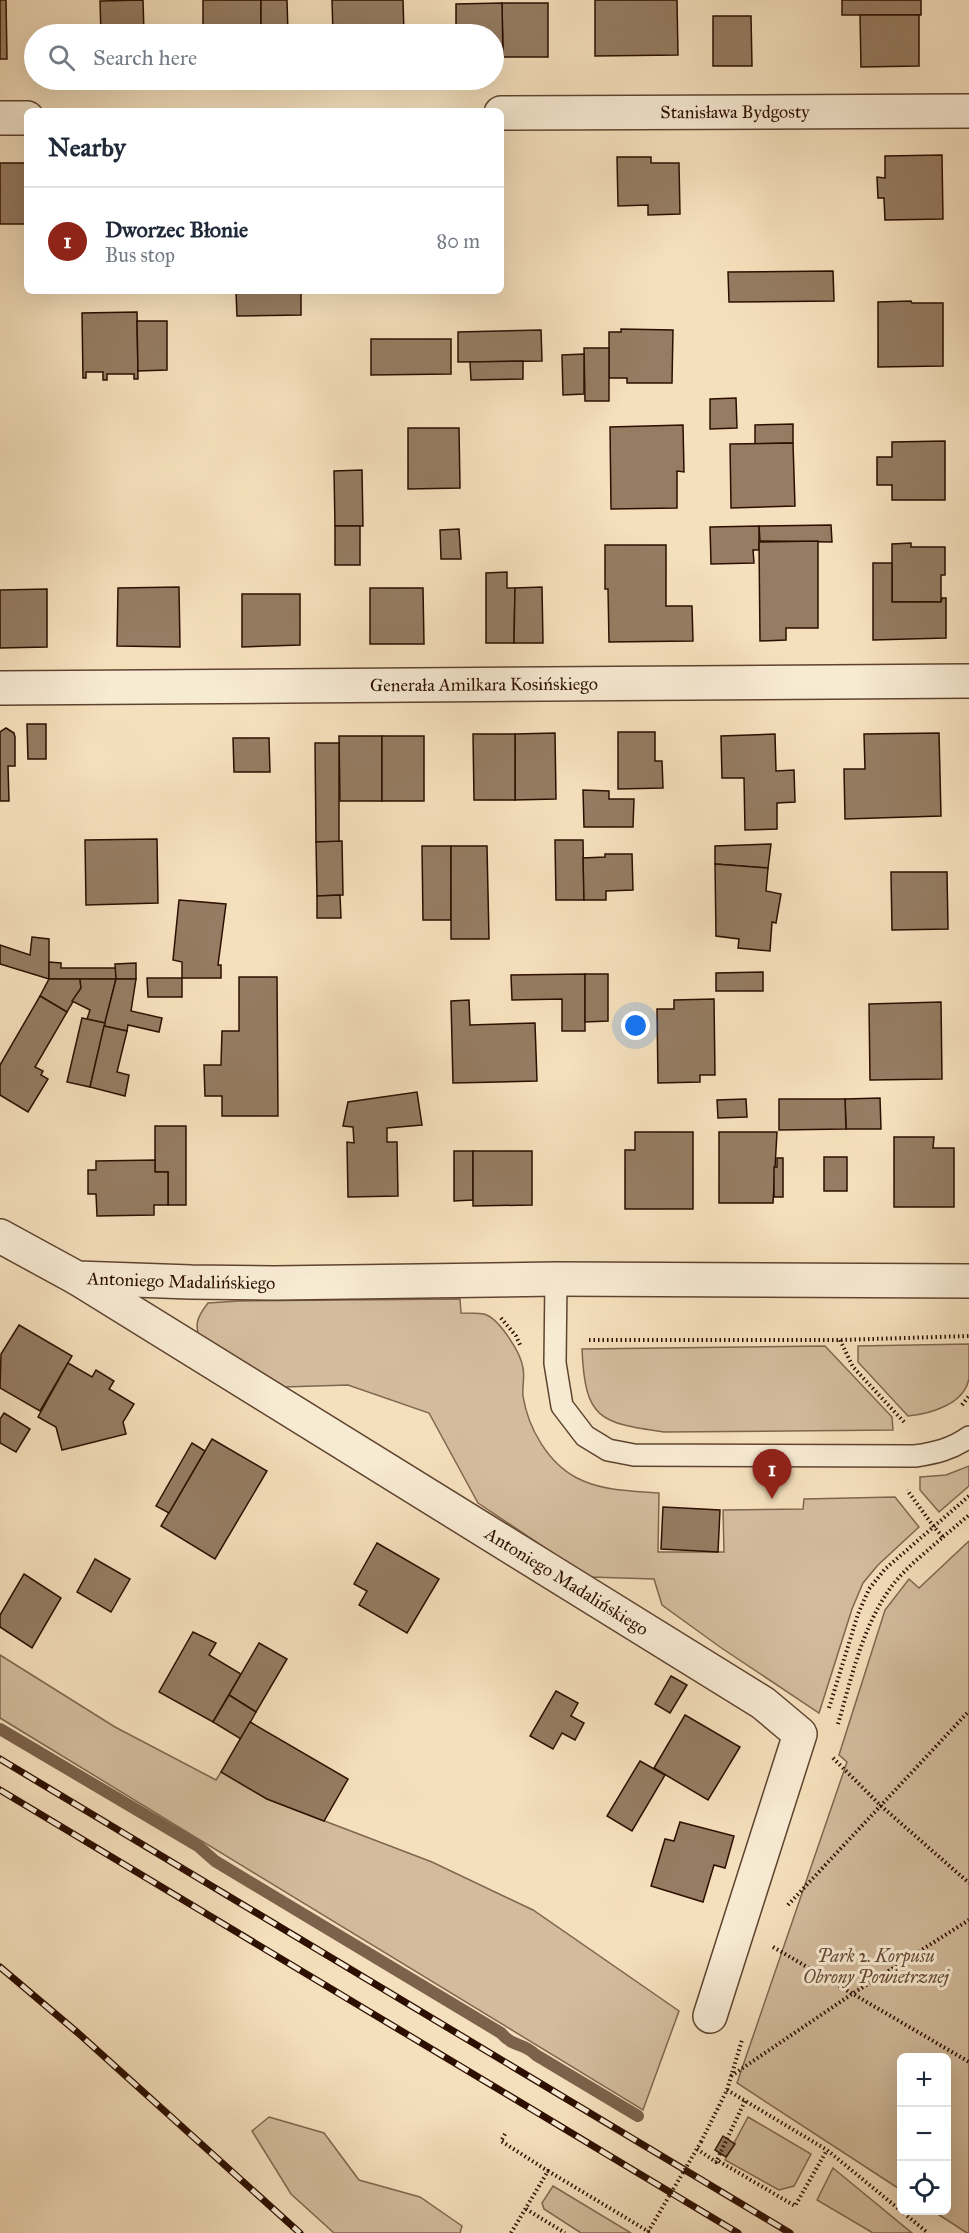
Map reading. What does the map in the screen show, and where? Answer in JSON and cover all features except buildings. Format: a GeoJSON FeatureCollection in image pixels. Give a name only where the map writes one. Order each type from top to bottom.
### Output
{"type":"FeatureCollection","features":[{"type":"Feature","properties":{"kind":"street","name":"Stanisława Bydgosty"},"geometry":{"type":"LineString","coordinates":[[504,113],[969,111]]}},
{"type":"Feature","properties":{"kind":"street"},"geometry":{"type":"LineString","coordinates":[[0,118],[24,118]]}},
{"type":"Feature","properties":{"kind":"street","name":"Generała Amilkara Kosińskiego"},"geometry":{"type":"LineString","coordinates":[[0,688],[969,681]]}},
{"type":"Feature","properties":{"kind":"street","name":"Antoniego Madalińskiego"},"geometry":{"type":"LineString","coordinates":[[0,1236],[77,1278],[763,1702],[800,1734]]}},
{"type":"Feature","properties":{"kind":"street","name":"Antoniego Madalińskiego"},"geometry":{"type":"LineString","coordinates":[[77,1278],[262,1283],[556,1279],[969,1281]]}},
{"type":"Feature","properties":{"kind":"street"},"geometry":{"type":"LineString","coordinates":[[710,2016],[800,1734]]}},
{"type":"Feature","properties":{"kind":"lane"},"geometry":{"type":"LineString","coordinates":[[556,1279],[555,1364],[561,1407],[585,1436],[608,1450],[634,1455],[915,1456],[938,1453],[956,1447],[969,1437]]}},
{"type":"Feature","properties":{"kind":"path"},"geometry":{"type":"LineString","coordinates":[[518,1340],[840,1340],[969,1336]]}},
{"type":"Feature","properties":{"kind":"path"},"geometry":{"type":"LineString","coordinates":[[840,1340],[853,1367],[905,1424],[914,1422]]}},
{"type":"Feature","properties":{"kind":"path"},"geometry":{"type":"LineString","coordinates":[[961,1407],[969,1396]]}},
{"type":"Feature","properties":{"kind":"path"},"geometry":{"type":"LineString","coordinates":[[836,1731],[862,1641],[887,1593],[913,1563],[969,1515]]}},
{"type":"Feature","properties":{"kind":"path"},"geometry":{"type":"LineString","coordinates":[[934,1527],[944,1537]]}},
{"type":"Feature","properties":{"kind":"path"},"geometry":{"type":"LineString","coordinates":[[784,1910],[880,1804],[969,1711]]}},
{"type":"Feature","properties":{"kind":"path"},"geometry":{"type":"LineString","coordinates":[[800,1734],[818,1744],[880,1804],[969,1883]]}},
{"type":"Feature","properties":{"kind":"path"},"geometry":{"type":"LineString","coordinates":[[731,2076],[852,1994],[969,1920]]}},
{"type":"Feature","properties":{"kind":"path"},"geometry":{"type":"LineString","coordinates":[[767,1957],[774,1937]]}},
{"type":"Feature","properties":{"kind":"path"},"geometry":{"type":"LineString","coordinates":[[771,1946],[969,2062]]}},
{"type":"Feature","properties":{"kind":"path"},"geometry":{"type":"LineString","coordinates":[[505,2134],[501,2141],[649,2233],[697,2149],[727,2090],[743,2034]]}},
{"type":"Feature","properties":{"kind":"path"},"geometry":{"type":"LineString","coordinates":[[727,2090],[826,2150],[928,2233]]}},
{"type":"Feature","properties":{"kind":"path"},"geometry":{"type":"LineString","coordinates":[[697,2149],[716,2162],[745,2101]]}},
{"type":"Feature","properties":{"kind":"path"},"geometry":{"type":"LineString","coordinates":[[721,2154],[717,2160],[795,2206],[826,2150]]}},
{"type":"Feature","properties":{"kind":"path"},"geometry":{"type":"LineString","coordinates":[[511,2233],[548,2171]]}},
{"type":"Feature","properties":{"kind":"path"},"geometry":{"type":"LineString","coordinates":[[526,2209],[566,2233]]}},
{"type":"Feature","properties":{"kind":"green space"},"geometry":{"type":"Polygon","coordinates":[[[460,1299],[461,1313],[484,1314],[490,1317],[514,1345],[523,1368],[523,1396],[529,1420],[548,1454],[557,1463],[577,1478],[597,1486],[659,1493],[658,1552],[724,1552],[723,1510],[803,1509],[804,1499],[895,1497],[919,1527],[878,1565],[863,1583],[852,1609],[819,1713],[662,1605],[654,1579],[589,1577],[478,1503],[429,1413],[348,1385],[283,1387],[202,1342],[197,1326],[199,1317],[208,1303],[460,1299]]]}},
{"type":"Feature","properties":{"kind":"green space"},"geometry":{"type":"Polygon","coordinates":[[[969,1344],[969,1378],[961,1395],[945,1406],[917,1415],[908,1416],[858,1362],[858,1346],[969,1344]]]}},
{"type":"Feature","properties":{"kind":"green space"},"geometry":{"type":"Polygon","coordinates":[[[825,1346],[892,1417],[893,1430],[664,1432],[624,1425],[610,1420],[592,1404],[587,1390],[582,1349],[825,1346]]]}},
{"type":"Feature","properties":{"kind":"green space"},"geometry":{"type":"Polygon","coordinates":[[[969,1466],[969,1486],[939,1512],[920,1490],[920,1477],[946,1475],[969,1466]]]}},
{"type":"Feature","properties":{"kind":"green space","name":"Park 2. Korpusu Obrony Powietrznej"},"geometry":{"type":"Polygon","coordinates":[[[969,1541],[969,2233],[939,2215],[951,2215],[951,2053],[897,2053],[897,2187],[737,2083],[847,1762],[839,1755],[885,1610],[909,1579],[919,1588],[969,1541]]]}},
{"type":"Feature","properties":{"kind":"green space"},"geometry":{"type":"Polygon","coordinates":[[[0,1655],[115,1727],[216,1780],[221,1772],[267,1799],[432,1862],[533,1910],[679,2011],[643,2110],[0,1718],[0,1655]]]}},
{"type":"Feature","properties":{"kind":"green space"},"geometry":{"type":"Polygon","coordinates":[[[269,2117],[324,2133],[359,2180],[420,2197],[462,2226],[460,2233],[334,2233],[291,2194],[252,2131],[269,2117]]]}},
{"type":"Feature","properties":{"kind":"green space"},"geometry":{"type":"Polygon","coordinates":[[[748,2117],[811,2154],[794,2186],[779,2190],[725,2160],[748,2117]]]}},
{"type":"Feature","properties":{"kind":"green space"},"geometry":{"type":"Polygon","coordinates":[[[833,2168],[912,2233],[873,2233],[817,2200],[833,2168]]]}},
{"type":"Feature","properties":{"kind":"green space"},"geometry":{"type":"Polygon","coordinates":[[[553,2186],[631,2233],[581,2233],[544,2209],[542,2203],[553,2186]]]}},
{"type":"Feature","properties":{"kind":"waterway"},"geometry":{"type":"LineString","coordinates":[[0,1729],[198,1846],[215,1861],[501,2033],[510,2041],[527,2048],[638,2116]]}},
{"type":"Feature","properties":{"kind":"railway"},"geometry":{"type":"LineString","coordinates":[[0,1759],[790,2233]]}},
{"type":"Feature","properties":{"kind":"railway"},"geometry":{"type":"LineString","coordinates":[[0,1790],[738,2233]]}},
{"type":"Feature","properties":{"kind":"railway"},"geometry":{"type":"LineString","coordinates":[[0,1967],[78,2033],[300,2233]]}},
{"type":"Feature","properties":{"kind":"place","name":"Dworzec Błonie"},"geometry":{"type":"Point","coordinates":[772,1499]}}]}
